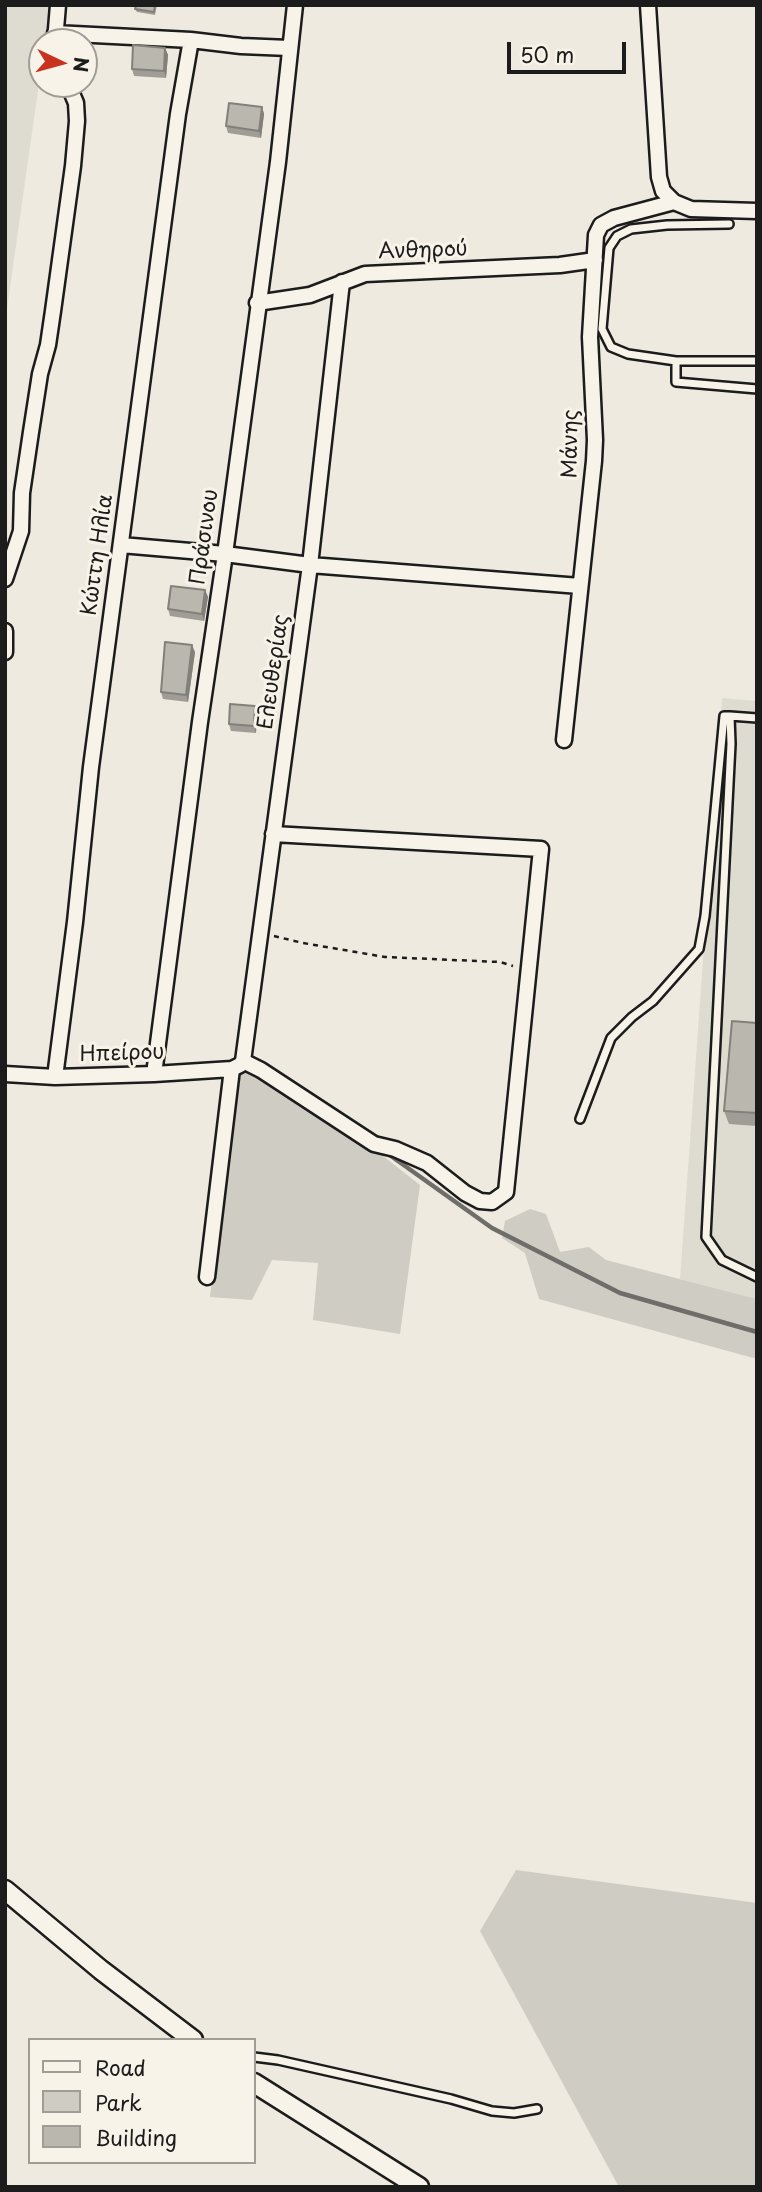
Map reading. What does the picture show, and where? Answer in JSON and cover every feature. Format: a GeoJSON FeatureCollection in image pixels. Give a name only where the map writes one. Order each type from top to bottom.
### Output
{"type":"FeatureCollection","features":[{"type":"Feature","properties":{"kind":"street"},"geometry":{"type":"LineString","coordinates":[[56,28],[58,5]]}},
{"type":"Feature","properties":{"kind":"street","name":"Πράσινου"},"geometry":{"type":"LineString","coordinates":[[154,1074],[278,163],[295,5]]}},
{"type":"Feature","properties":{"kind":"street"},"geometry":{"type":"LineString","coordinates":[[648,5],[660,185],[674,202]]}},
{"type":"Feature","properties":{"kind":"street"},"geometry":{"type":"LineString","coordinates":[[98,39],[191,40],[289,48]]}},
{"type":"Feature","properties":{"kind":"street","name":"Κώττη Ηλία"},"geometry":{"type":"LineString","coordinates":[[55,1077],[91,767],[178,114],[191,40]]}},
{"type":"Feature","properties":{"kind":"street"},"geometry":{"type":"LineString","coordinates":[[5,579],[21,531],[22,493],[40,374],[53,311],[73,166],[77,121],[74,98]]}},
{"type":"Feature","properties":{"kind":"street","name":"Μάνης"},"geometry":{"type":"LineString","coordinates":[[564,740],[595,440],[590,337],[596,235],[606,221],[674,202],[696,209],[757,211]]}},
{"type":"Feature","properties":{"kind":"street","name":"Ανθηρού"},"geometry":{"type":"LineString","coordinates":[[257,303],[310,295],[355,277],[373,273],[560,265],[595,260]]}},
{"type":"Feature","properties":{"kind":"street","name":"Ελευθερίας"},"geometry":{"type":"LineString","coordinates":[[207,1277],[260,932],[310,565],[342,282]]}},
{"type":"Feature","properties":{"kind":"street"},"geometry":{"type":"LineString","coordinates":[[121,545],[310,565],[580,586]]}},
{"type":"Feature","properties":{"kind":"street"},"geometry":{"type":"LineString","coordinates":[[5,631],[5,652]]}},
{"type":"Feature","properties":{"kind":"street"},"geometry":{"type":"LineString","coordinates":[[238,1065],[261,1069],[374,1144],[395,1149],[427,1163],[465,1193],[480,1201],[492,1202],[506,1192],[541,849],[273,834]]}},
{"type":"Feature","properties":{"kind":"street","name":"Ηπείρου"},"geometry":{"type":"LineString","coordinates":[[5,1074],[55,1077],[154,1074],[238,1065]]}},
{"type":"Feature","properties":{"kind":"street"},"geometry":{"type":"LineString","coordinates":[[5,1890],[101,1970],[190,2038]]}},
{"type":"Feature","properties":{"kind":"street"},"geometry":{"type":"LineString","coordinates":[[256,2084],[419,2187]]}},
{"type":"Feature","properties":{"kind":"lane"},"geometry":{"type":"LineString","coordinates":[[595,260],[609,248],[617,236],[631,229],[667,225],[729,224]]}},
{"type":"Feature","properties":{"kind":"lane"},"geometry":{"type":"LineString","coordinates":[[609,248],[602,329],[611,347],[628,354],[676,361],[757,361]]}},
{"type":"Feature","properties":{"kind":"lane"},"geometry":{"type":"LineString","coordinates":[[676,361],[676,382],[757,389]]}},
{"type":"Feature","properties":{"kind":"lane"},"geometry":{"type":"LineString","coordinates":[[580,1119],[611,1038],[653,1001],[699,949],[705,916],[724,716],[757,718]]}},
{"type":"Feature","properties":{"kind":"lane"},"geometry":{"type":"LineString","coordinates":[[730,716],[731,744],[706,1237],[722,1260],[757,1277]]}},
{"type":"Feature","properties":{"kind":"lane"},"geometry":{"type":"LineString","coordinates":[[256,2057],[451,2099],[492,2111],[514,2113],[537,2109]]}},
{"type":"Feature","properties":{"kind":"path"},"geometry":{"type":"LineString","coordinates":[[260,932],[303,943],[385,957],[500,962],[528,970]]}},
{"type":"Feature","properties":{"kind":"shaded area"},"geometry":{"type":"Polygon","coordinates":[[[5,5],[50,5],[47,28],[28,28],[28,98],[37,98],[5,323],[5,5]]]}},
{"type":"Feature","properties":{"kind":"shaded area"},"geometry":{"type":"Polygon","coordinates":[[[722,698],[757,701],[757,1299],[680,1279],[722,698]]]}},
{"type":"Feature","properties":{"kind":"green space"},"geometry":{"type":"Polygon","coordinates":[[[254,1068],[373,1148],[420,1185],[400,1334],[313,1320],[318,1263],[272,1260],[252,1300],[210,1297],[236,1075],[254,1068]]]}},
{"type":"Feature","properties":{"kind":"green space"},"geometry":{"type":"Polygon","coordinates":[[[530,1209],[546,1214],[560,1252],[589,1247],[606,1260],[757,1299],[757,1359],[539,1299],[525,1253],[502,1238],[505,1221],[530,1209]]]}},
{"type":"Feature","properties":{"kind":"green space"},"geometry":{"type":"Polygon","coordinates":[[[516,1870],[757,1903],[757,2187],[619,2187],[480,1931],[516,1870]]]}},
{"type":"Feature","properties":{"kind":"building"},"geometry":{"type":"Polygon","coordinates":[[[136,5],[155,5],[154,12],[135,9],[136,5]]]}},
{"type":"Feature","properties":{"kind":"building"},"geometry":{"type":"Polygon","coordinates":[[[133,45],[165,48],[164,71],[132,69],[133,45]]]}},
{"type":"Feature","properties":{"kind":"building"},"geometry":{"type":"Polygon","coordinates":[[[229,103],[262,107],[259,131],[226,126],[229,103]]]}},
{"type":"Feature","properties":{"kind":"building"},"geometry":{"type":"Polygon","coordinates":[[[171,586],[205,590],[202,614],[168,609],[171,586]]]}},
{"type":"Feature","properties":{"kind":"building"},"geometry":{"type":"Polygon","coordinates":[[[165,642],[192,645],[186,695],[161,692],[165,642]]]}},
{"type":"Feature","properties":{"kind":"building"},"geometry":{"type":"Polygon","coordinates":[[[230,704],[255,706],[254,726],[229,724],[230,704]]]}},
{"type":"Feature","properties":{"kind":"building"},"geometry":{"type":"Polygon","coordinates":[[[732,1021],[757,1023],[757,1113],[724,1111],[732,1021]]]}},
{"type":"Feature","properties":{"kind":"waterway"},"geometry":{"type":"LineString","coordinates":[[384,1151],[492,1228],[620,1293],[757,1332]]}}]}
